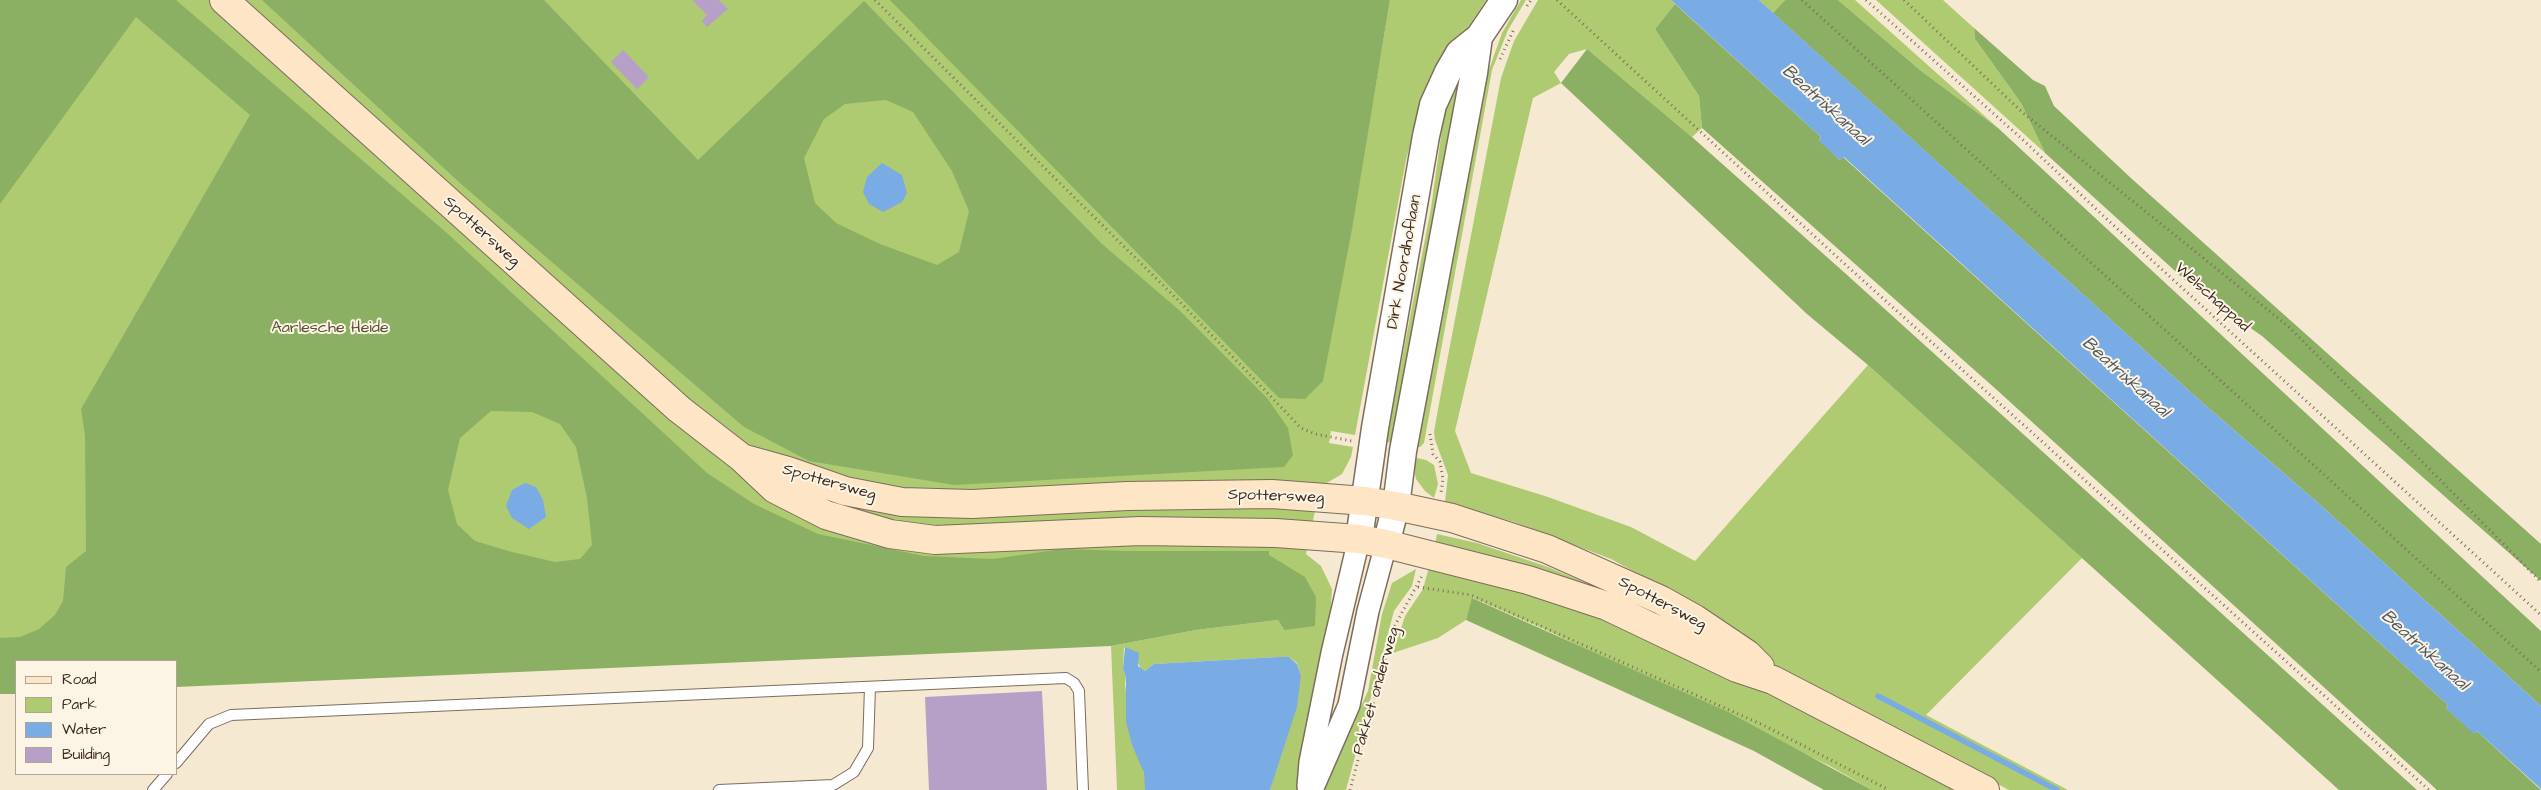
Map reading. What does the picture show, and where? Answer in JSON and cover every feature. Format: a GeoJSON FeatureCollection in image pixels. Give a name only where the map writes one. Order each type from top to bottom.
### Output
{"type":"FeatureCollection","features":[{"type":"Feature","properties":{"kind":"main road","name":"Spottersweg"},"geometry":{"type":"LineString","coordinates":[[224,0],[679,409],[742,458],[775,489],[826,515],[890,534],[935,540],[1140,531],[1276,533],[1359,539],[1386,544],[1528,580],[1607,606],[1737,668],[1773,680],[1985,790]]}},
{"type":"Feature","properties":{"kind":"main road","name":"Spottersweg"},"geometry":{"type":"LineString","coordinates":[[742,458],[788,470],[845,491],[902,502],[972,504],[1127,496],[1272,494],[1365,501],[1436,514],[1547,549],[1661,600],[1695,619],[1747,654],[1773,680]]}},
{"type":"Feature","properties":{"kind":"street","name":"Dirk Noordhoflaan"},"geometry":{"type":"LineString","coordinates":[[1359,539],[1372,446],[1433,105],[1459,53],[1479,38],[1504,0]]}},
{"type":"Feature","properties":{"kind":"street","name":"Dirk Noordhoflaan"},"geometry":{"type":"LineString","coordinates":[[1386,544],[1396,506],[1403,451],[1479,38]]}},
{"type":"Feature","properties":{"kind":"street"},"geometry":{"type":"LineString","coordinates":[[1308,790],[1310,762],[1330,662],[1359,539]]}},
{"type":"Feature","properties":{"kind":"street","name":"Pakket onderweg"},"geometry":{"type":"LineString","coordinates":[[1312,790],[1349,705],[1368,611],[1386,544]]}},
{"type":"Feature","properties":{"kind":"lane"},"geometry":{"type":"LineString","coordinates":[[178,761],[210,724],[231,715],[1066,678],[1074,683],[1079,691],[1083,790]]}},
{"type":"Feature","properties":{"kind":"lane"},"geometry":{"type":"LineString","coordinates":[[719,790],[833,785],[854,772],[868,748],[870,687]]}},
{"type":"Feature","properties":{"kind":"lane"},"geometry":{"type":"LineString","coordinates":[[153,790],[166,775]]}},
{"type":"Feature","properties":{"kind":"path"},"geometry":{"type":"LineString","coordinates":[[875,0],[1182,304],[1301,428]]}},
{"type":"Feature","properties":{"kind":"path"},"geometry":{"type":"LineString","coordinates":[[1557,0],[1845,264],[2429,790]]}},
{"type":"Feature","properties":{"kind":"path"},"geometry":{"type":"LineString","coordinates":[[1802,0],[2541,672]]}},
{"type":"Feature","properties":{"kind":"path","name":"Welschappad"},"geometry":{"type":"LineString","coordinates":[[1866,0],[2022,138],[2111,223],[2541,615]]}},
{"type":"Feature","properties":{"kind":"path"},"geometry":{"type":"LineString","coordinates":[[1904,0],[2022,112],[2289,327],[2541,582]]}},
{"type":"Feature","properties":{"kind":"path"},"geometry":{"type":"LineString","coordinates":[[1433,454],[1440,462],[1442,479],[1436,514]]}},
{"type":"Feature","properties":{"kind":"path","name":"Pakket onderweg"},"geometry":{"type":"LineString","coordinates":[[1350,790],[1393,629],[1407,601],[1418,587],[1428,555]]}},
{"type":"Feature","properties":{"kind":"path"},"geometry":{"type":"LineString","coordinates":[[1418,587],[1471,595],[1763,725],[1888,790]]}},
{"type":"Feature","properties":{"kind":"green space","name":"Aarlesche Heide"},"geometry":{"type":"Polygon","coordinates":[[[0,0],[1373,0],[1373,101],[1390,0],[1486,0],[1431,85],[1419,112],[1406,160],[1355,435],[1331,431],[1329,443],[1353,447],[1351,457],[1342,474],[1320,487],[1306,554],[1321,566],[1332,589],[1328,650],[1301,790],[1270,790],[1301,675],[1297,663],[1289,657],[1278,657],[1154,664],[1145,671],[1141,669],[1137,661],[1124,647],[1123,668],[1126,677],[1125,683],[1132,745],[1142,764],[1146,783],[1145,790],[1117,790],[1111,646],[1196,630],[1278,620],[1284,630],[1316,597],[178,661],[15,660],[0,677],[0,0]]]}},
{"type":"Feature","properties":{"kind":"green space"},"geometry":{"type":"Polygon","coordinates":[[[0,0],[176,0],[448,234],[707,473],[754,504],[818,534],[924,556],[993,559],[1062,549],[1269,551],[1269,555],[1305,577],[1316,597],[1315,626],[1284,630],[1278,620],[1196,630],[1111,646],[178,687],[178,660],[15,660],[15,694],[0,694],[0,638],[20,637],[39,629],[55,615],[63,601],[66,567],[86,551],[85,435],[81,409],[250,115],[136,17],[0,204],[0,0]],[[491,411],[460,438],[448,490],[457,524],[475,541],[555,562],[580,559],[592,545],[587,498],[576,447],[560,424],[532,412],[491,411]]]}},
{"type":"Feature","properties":{"kind":"green space"},"geometry":{"type":"Polygon","coordinates":[[[262,0],[544,0],[698,160],[864,1],[1102,244],[1179,310],[1267,398],[1288,428],[1293,455],[1284,467],[954,485],[809,461],[744,427],[460,183],[262,0]],[[886,100],[845,104],[824,119],[804,158],[815,203],[836,223],[880,244],[937,265],[959,252],[969,211],[952,171],[913,112],[886,100]]]}},
{"type":"Feature","properties":{"kind":"green space"},"geometry":{"type":"Polygon","coordinates":[[[890,0],[1390,0],[1352,229],[1323,381],[1305,399],[1279,398],[890,0]]]}},
{"type":"Feature","properties":{"kind":"green space"},"geometry":{"type":"Polygon","coordinates":[[[1521,0],[1526,0],[1508,30],[1492,70],[1424,443],[1420,447],[1414,447],[1485,81],[1502,33],[1521,0]]]}},
{"type":"Feature","properties":{"kind":"green space"},"geometry":{"type":"Polygon","coordinates":[[[1538,0],[1671,0],[1675,4],[1655,29],[1699,96],[1702,128],[1692,137],[1587,49],[1569,54],[1554,72],[1561,83],[1533,98],[1455,431],[1471,473],[1548,497],[1631,527],[1695,561],[1868,365],[2082,558],[1926,715],[2068,790],[2009,790],[1785,671],[1748,649],[1673,593],[1611,559],[1514,522],[1445,502],[1448,475],[1435,440],[1434,432],[1440,398],[1501,78],[1514,41],[1538,0]]]}},
{"type":"Feature","properties":{"kind":"green space"},"geometry":{"type":"Polygon","coordinates":[[[1759,0],[1785,0],[1773,13],[1759,0]]]}},
{"type":"Feature","properties":{"kind":"green space"},"geometry":{"type":"Polygon","coordinates":[[[1785,0],[1838,0],[1920,70],[1998,128],[2541,631],[2541,706],[2317,502],[2197,398],[1773,13],[1785,0]]]}},
{"type":"Feature","properties":{"kind":"green space"},"geometry":{"type":"Polygon","coordinates":[[[1838,0],[1855,0],[1998,128],[1920,70],[1838,0]]]}},
{"type":"Feature","properties":{"kind":"green space"},"geometry":{"type":"Polygon","coordinates":[[[1876,0],[1943,0],[1974,28],[1975,39],[2021,103],[2045,153],[1876,0]]]}},
{"type":"Feature","properties":{"kind":"green space"},"geometry":{"type":"Polygon","coordinates":[[[1675,4],[1821,137],[1819,140],[1840,160],[1843,157],[2448,705],[2446,708],[2474,733],[2477,731],[2541,790],[2437,790],[1998,391],[1702,128],[1699,96],[1655,29],[1675,4]]]}},
{"type":"Feature","properties":{"kind":"green space"},"geometry":{"type":"Polygon","coordinates":[[[1974,28],[2033,80],[2045,86],[2054,106],[2132,179],[2541,544],[2541,581],[2262,336],[2196,290],[2045,153],[2021,103],[1975,39],[1974,28]]]}},
{"type":"Feature","properties":{"kind":"green space"},"geometry":{"type":"Polygon","coordinates":[[[1587,49],[1692,137],[1846,274],[2417,790],[2339,790],[1868,365],[1807,314],[1561,83],[1587,49]]]}},
{"type":"Feature","properties":{"kind":"green space"},"geometry":{"type":"Polygon","coordinates":[[[1459,73],[1465,75],[1394,443],[1386,442],[1431,208],[1445,108],[1459,73]]]}},
{"type":"Feature","properties":{"kind":"green space"},"geometry":{"type":"Polygon","coordinates":[[[1412,457],[1426,460],[1434,465],[1438,484],[1434,498],[1425,491],[1416,479],[1412,457]]]}},
{"type":"Feature","properties":{"kind":"green space"},"geometry":{"type":"Polygon","coordinates":[[[1437,534],[1477,543],[1548,567],[1693,628],[1434,549],[1437,534]]]}},
{"type":"Feature","properties":{"kind":"green space"},"geometry":{"type":"Polygon","coordinates":[[[1429,567],[1546,592],[1814,713],[1961,790],[1872,790],[1830,766],[1542,628],[1473,598],[1466,620],[1438,638],[1393,653],[1405,616],[1423,589],[1429,567]]]}},
{"type":"Feature","properties":{"kind":"green space"},"geometry":{"type":"Polygon","coordinates":[[[1416,569],[1412,586],[1394,611],[1346,790],[1322,790],[1368,691],[1382,614],[1392,583],[1416,569]]]}},
{"type":"Feature","properties":{"kind":"green space"},"geometry":{"type":"Polygon","coordinates":[[[1472,598],[1728,712],[1872,790],[1824,790],[1754,751],[1466,620],[1472,598]]]}},
{"type":"Feature","properties":{"kind":"water","name":"Beatrixkanaal"},"geometry":{"type":"Polygon","coordinates":[[[1671,0],[1759,0],[2197,398],[2317,502],[2541,706],[2541,789],[2477,731],[2474,734],[2446,708],[2448,705],[1844,157],[1840,160],[1819,141],[1821,137],[1671,0]]]}},
{"type":"Feature","properties":{"kind":"water"},"geometry":{"type":"Polygon","coordinates":[[[882,163],[902,175],[907,193],[902,202],[883,212],[869,204],[863,192],[867,177],[882,163]]]}},
{"type":"Feature","properties":{"kind":"water"},"geometry":{"type":"Polygon","coordinates":[[[525,483],[536,487],[543,500],[546,517],[529,529],[512,518],[506,506],[512,490],[525,483]]]}},
{"type":"Feature","properties":{"kind":"water"},"geometry":{"type":"Polygon","coordinates":[[[1125,647],[1139,653],[1138,666],[1145,671],[1154,664],[1278,657],[1289,657],[1297,664],[1301,675],[1297,707],[1270,790],[1145,790],[1144,773],[1132,745],[1126,722],[1126,677],[1123,669],[1125,647]]]}},
{"type":"Feature","properties":{"kind":"building"},"geometry":{"type":"Polygon","coordinates":[[[692,0],[719,0],[728,9],[707,27],[702,21],[707,15],[692,0]]]}},
{"type":"Feature","properties":{"kind":"building"},"geometry":{"type":"Polygon","coordinates":[[[623,50],[649,77],[637,89],[611,62],[623,50]]]}},
{"type":"Feature","properties":{"kind":"building"},"geometry":{"type":"Polygon","coordinates":[[[1042,691],[1047,790],[929,790],[925,697],[1042,691]]]}},
{"type":"Feature","properties":{"kind":"waterway"},"geometry":{"type":"LineString","coordinates":[[1878,696],[2057,790]]}}]}
